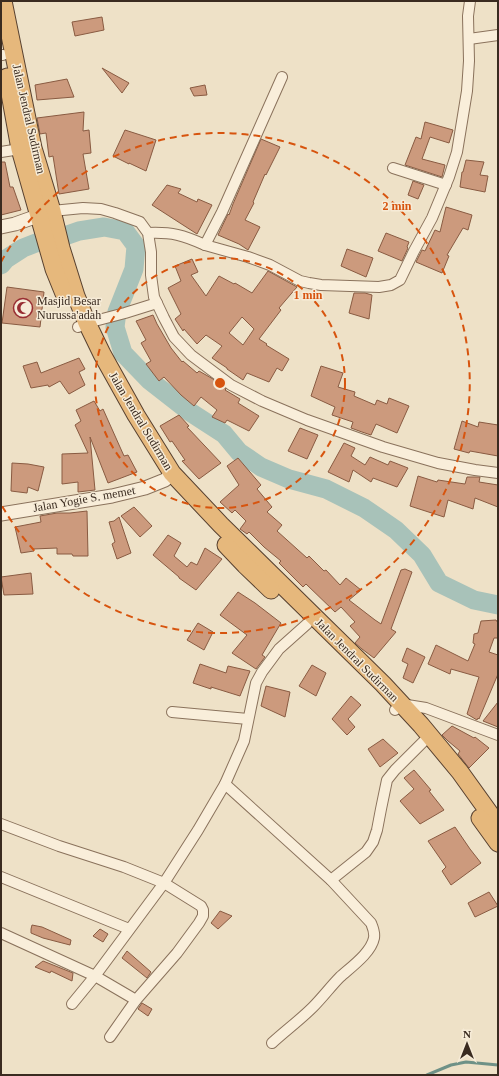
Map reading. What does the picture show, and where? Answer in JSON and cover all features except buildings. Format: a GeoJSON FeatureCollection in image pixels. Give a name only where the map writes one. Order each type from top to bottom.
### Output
{"type":"FeatureCollection","features":[{"type":"Feature","properties":{"kind":"highway","name":"Jalan Jendral Sudirman"},"geometry":{"type":"LineString","coordinates":[[2,1],[26,146]]}},
{"type":"Feature","properties":{"kind":"highway","name":"Jalan Jendral Sudirman"},"geometry":{"type":"LineString","coordinates":[[2,52],[26,146],[55,249],[57,276],[71,313],[82,325],[85,343],[109,385],[169,477],[245,565],[398,707],[421,725],[460,772],[498,825]]}},
{"type":"Feature","properties":{"kind":"highway","name":"Jalan Jendral Sudirman"},"geometry":{"type":"LineString","coordinates":[[169,477],[221,525],[383,684],[398,707],[498,843]]}},
{"type":"Feature","properties":{"kind":"street"},"geometry":{"type":"LineString","coordinates":[[148,233],[171,233],[180,235],[205,245],[270,265],[300,281],[309,283],[321,285],[379,287],[391,286],[400,280],[432,218],[446,186],[458,152],[470,61],[468,16],[470,1]]}},
{"type":"Feature","properties":{"kind":"street"},"geometry":{"type":"LineString","coordinates":[[470,39],[498,35]]}},
{"type":"Feature","properties":{"kind":"street"},"geometry":{"type":"LineString","coordinates":[[205,245],[222,212],[282,77]]}},
{"type":"Feature","properties":{"kind":"street"},"geometry":{"type":"LineString","coordinates":[[1,152],[26,146]]}},
{"type":"Feature","properties":{"kind":"street"},"geometry":{"type":"LineString","coordinates":[[393,168],[446,186]]}},
{"type":"Feature","properties":{"kind":"street"},"geometry":{"type":"LineString","coordinates":[[1,227],[47,220],[84,208],[101,209],[140,222],[148,233],[151,252],[151,275],[154,297],[174,337],[192,355],[231,386],[307,420],[383,447],[438,462],[474,470],[498,473]]}},
{"type":"Feature","properties":{"kind":"street"},"geometry":{"type":"LineString","coordinates":[[82,325],[157,304]]}},
{"type":"Feature","properties":{"kind":"street","name":"Jalan Yogie S. memet"},"geometry":{"type":"LineString","coordinates":[[1,514],[112,496],[145,488],[169,477]]}},
{"type":"Feature","properties":{"kind":"street"},"geometry":{"type":"LineString","coordinates":[[72,1004],[95,976],[164,883],[198,830],[225,784],[244,741],[256,683],[279,649],[307,624]]}},
{"type":"Feature","properties":{"kind":"street"},"geometry":{"type":"LineString","coordinates":[[398,707],[426,708],[498,735]]}},
{"type":"Feature","properties":{"kind":"street"},"geometry":{"type":"LineString","coordinates":[[172,712],[248,719]]}},
{"type":"Feature","properties":{"kind":"street"},"geometry":{"type":"LineString","coordinates":[[331,880],[366,852],[373,842],[377,830],[387,780],[395,770],[424,742]]}},
{"type":"Feature","properties":{"kind":"street"},"geometry":{"type":"LineString","coordinates":[[225,784],[331,880],[371,923],[374,930],[374,938],[365,953],[355,965],[340,977],[314,1006],[272,1043]]}},
{"type":"Feature","properties":{"kind":"street"},"geometry":{"type":"LineString","coordinates":[[1,824],[59,846],[124,867],[164,883],[201,906],[203,916],[199,923],[177,953],[136,1000],[110,1037]]}},
{"type":"Feature","properties":{"kind":"street"},"geometry":{"type":"LineString","coordinates":[[1,877],[129,929]]}},
{"type":"Feature","properties":{"kind":"street"},"geometry":{"type":"LineString","coordinates":[[1,933],[95,976],[136,1000]]}},
{"type":"Feature","properties":{"kind":"waterway"},"geometry":{"type":"LineString","coordinates":[[1,265],[6,259],[23,248],[46,239],[59,238],[79,231],[104,227],[125,231],[136,246],[134,269],[117,312],[115,327],[123,353],[149,380],[190,412],[224,434],[239,452],[261,467],[289,479],[326,489],[364,508],[396,530],[422,555],[439,583],[474,600],[498,605]]}},
{"type":"Feature","properties":{"kind":"waterway"},"geometry":{"type":"LineString","coordinates":[[427,1075],[451,1065],[466,1062],[498,1065]]}},
{"type":"Feature","properties":{"kind":"place","name":"Masjid Besar Nurussa'adah"},"geometry":{"type":"Point","coordinates":[23,308]}}]}
